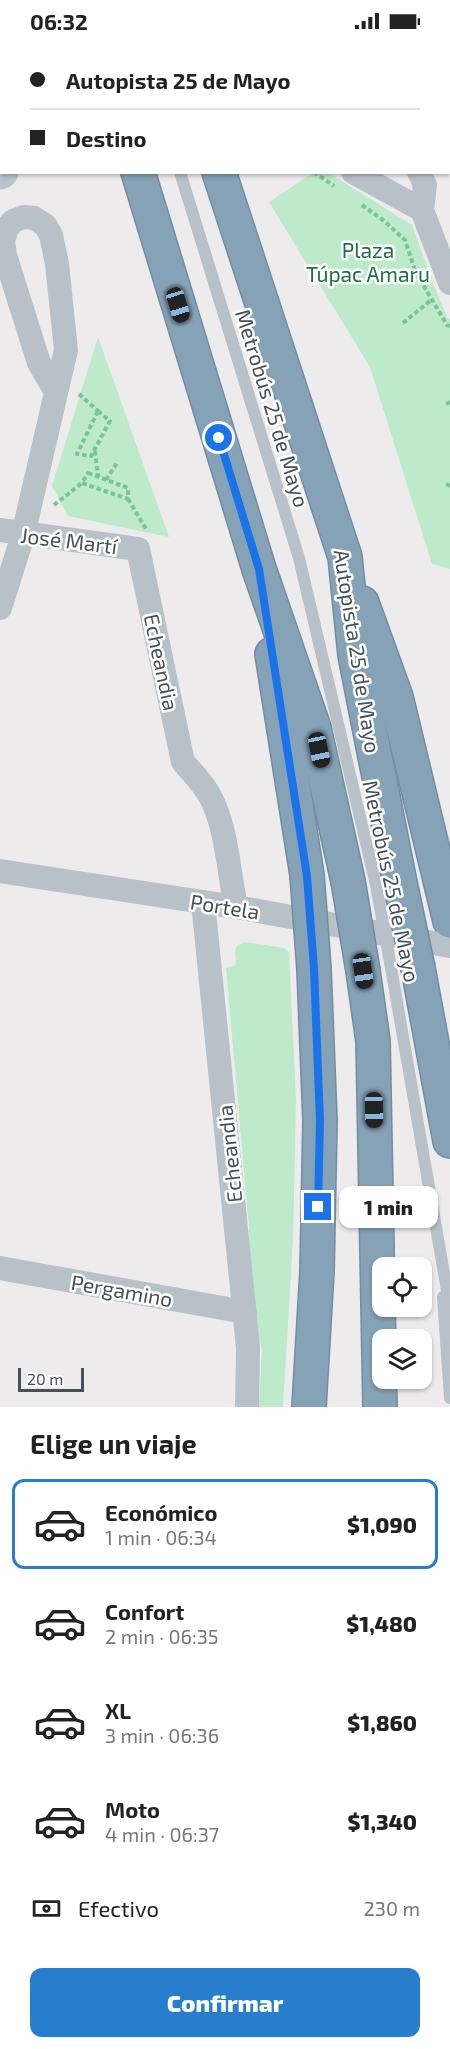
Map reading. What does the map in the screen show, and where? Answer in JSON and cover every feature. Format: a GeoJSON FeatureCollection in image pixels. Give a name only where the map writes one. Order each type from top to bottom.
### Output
{"type":"FeatureCollection","features":[{"type":"Feature","properties":{"kind":"highway","name":"Autopista 25 de Mayo"},"geometry":{"type":"LineString","coordinates":[[139,174],[256,559],[314,728],[375,883],[392,973],[373,1041],[380,1407]]}},
{"type":"Feature","properties":{"kind":"highway","name":"Autopista 25 de Mayo"},"geometry":{"type":"LineString","coordinates":[[220,174],[342,548],[355,655],[375,883],[392,973],[450,1142]]}},
{"type":"Feature","properties":{"kind":"highway"},"geometry":{"type":"LineString","coordinates":[[342,548],[396,697],[450,921]]}},
{"type":"Feature","properties":{"kind":"highway"},"geometry":{"type":"LineString","coordinates":[[256,559],[307,876],[314,969],[320,1121],[317,1271],[309,1407]]}},
{"type":"Feature","properties":{"kind":"street"},"geometry":{"type":"LineString","coordinates":[[420,174],[425,185],[422,210],[450,284]]}},
{"type":"Feature","properties":{"kind":"street"},"geometry":{"type":"LineString","coordinates":[[348,183],[422,210]]}},
{"type":"Feature","properties":{"kind":"street"},"geometry":{"type":"LineString","coordinates":[[0,608],[12,533],[56,392],[66,350],[57,264],[51,235],[45,225],[34,218],[24,218],[13,221],[7,228],[3,241],[5,255],[39,363],[56,392]]}},
{"type":"Feature","properties":{"kind":"street","name":"José Martí"},"geometry":{"type":"LineString","coordinates":[[12,533],[138,549]]}},
{"type":"Feature","properties":{"kind":"street","name":"Echeandia"},"geometry":{"type":"LineString","coordinates":[[138,549],[183,762],[212,798],[221,825],[236,907]]}},
{"type":"Feature","properties":{"kind":"street","name":"Portela"},"geometry":{"type":"LineString","coordinates":[[0,871],[236,907],[450,946]]}},
{"type":"Feature","properties":{"kind":"street","name":"Echeandia"},"geometry":{"type":"LineString","coordinates":[[203,902],[245,1312],[248,1348],[247,1407]]}},
{"type":"Feature","properties":{"kind":"street","name":"Pergamino"},"geometry":{"type":"LineString","coordinates":[[0,1268],[245,1312]]}},
{"type":"Feature","properties":{"kind":"lane","name":"Metrobús 25 de Mayo"},"geometry":{"type":"LineString","coordinates":[[181,174],[299,558],[375,883]]}},
{"type":"Feature","properties":{"kind":"lane","name":"Metrobús 25 de Mayo"},"geometry":{"type":"LineString","coordinates":[[392,973],[450,1308]]}},
{"type":"Feature","properties":{"kind":"lane","name":"Metrobús 25 de Mayo"},"geometry":{"type":"LineString","coordinates":[[440,1257],[450,1398]]}},
{"type":"Feature","properties":{"kind":"path"},"geometry":{"type":"LineString","coordinates":[[320,174],[348,183]]}},
{"type":"Feature","properties":{"kind":"path"},"geometry":{"type":"LineString","coordinates":[[354,200],[383,220],[405,240],[416,273],[447,325],[450,326]]}},
{"type":"Feature","properties":{"kind":"path"},"geometry":{"type":"LineString","coordinates":[[387,272],[416,273]]}},
{"type":"Feature","properties":{"kind":"path"},"geometry":{"type":"LineString","coordinates":[[402,323],[431,300]]}},
{"type":"Feature","properties":{"kind":"path"},"geometry":{"type":"LineString","coordinates":[[95,450],[91,456],[77,454],[98,411],[110,421],[95,450],[98,477]]}},
{"type":"Feature","properties":{"kind":"path"},"geometry":{"type":"LineString","coordinates":[[106,480],[117,463]]}},
{"type":"Feature","properties":{"kind":"path"},"geometry":{"type":"LineString","coordinates":[[88,473],[98,477],[128,488],[128,499],[82,483],[88,473]]}},
{"type":"Feature","properties":{"kind":"green space","name":"Plaza Túpac Amaru"},"geometry":{"type":"Polygon","coordinates":[[[311,174],[331,174],[412,225],[433,283],[447,317],[450,319],[450,569],[432,564],[370,367],[269,202],[311,174]]]}},
{"type":"Feature","properties":{"kind":"green space"},"geometry":{"type":"Polygon","coordinates":[[[98,337],[169,537],[68,516],[52,486],[98,337]]]}},
{"type":"Feature","properties":{"kind":"green space"},"geometry":{"type":"Polygon","coordinates":[[[246,942],[284,948],[289,952],[296,1099],[293,1239],[283,1407],[259,1407],[262,1349],[249,1298],[249,1227],[226,968],[236,965],[235,950],[238,945],[246,942]]]}},
{"type":"Feature","properties":{"kind":"route"},"geometry":{"type":"LineString","coordinates":[[219,438],[259,569],[307,876],[314,969],[320,1121],[318,1207]]}}]}
